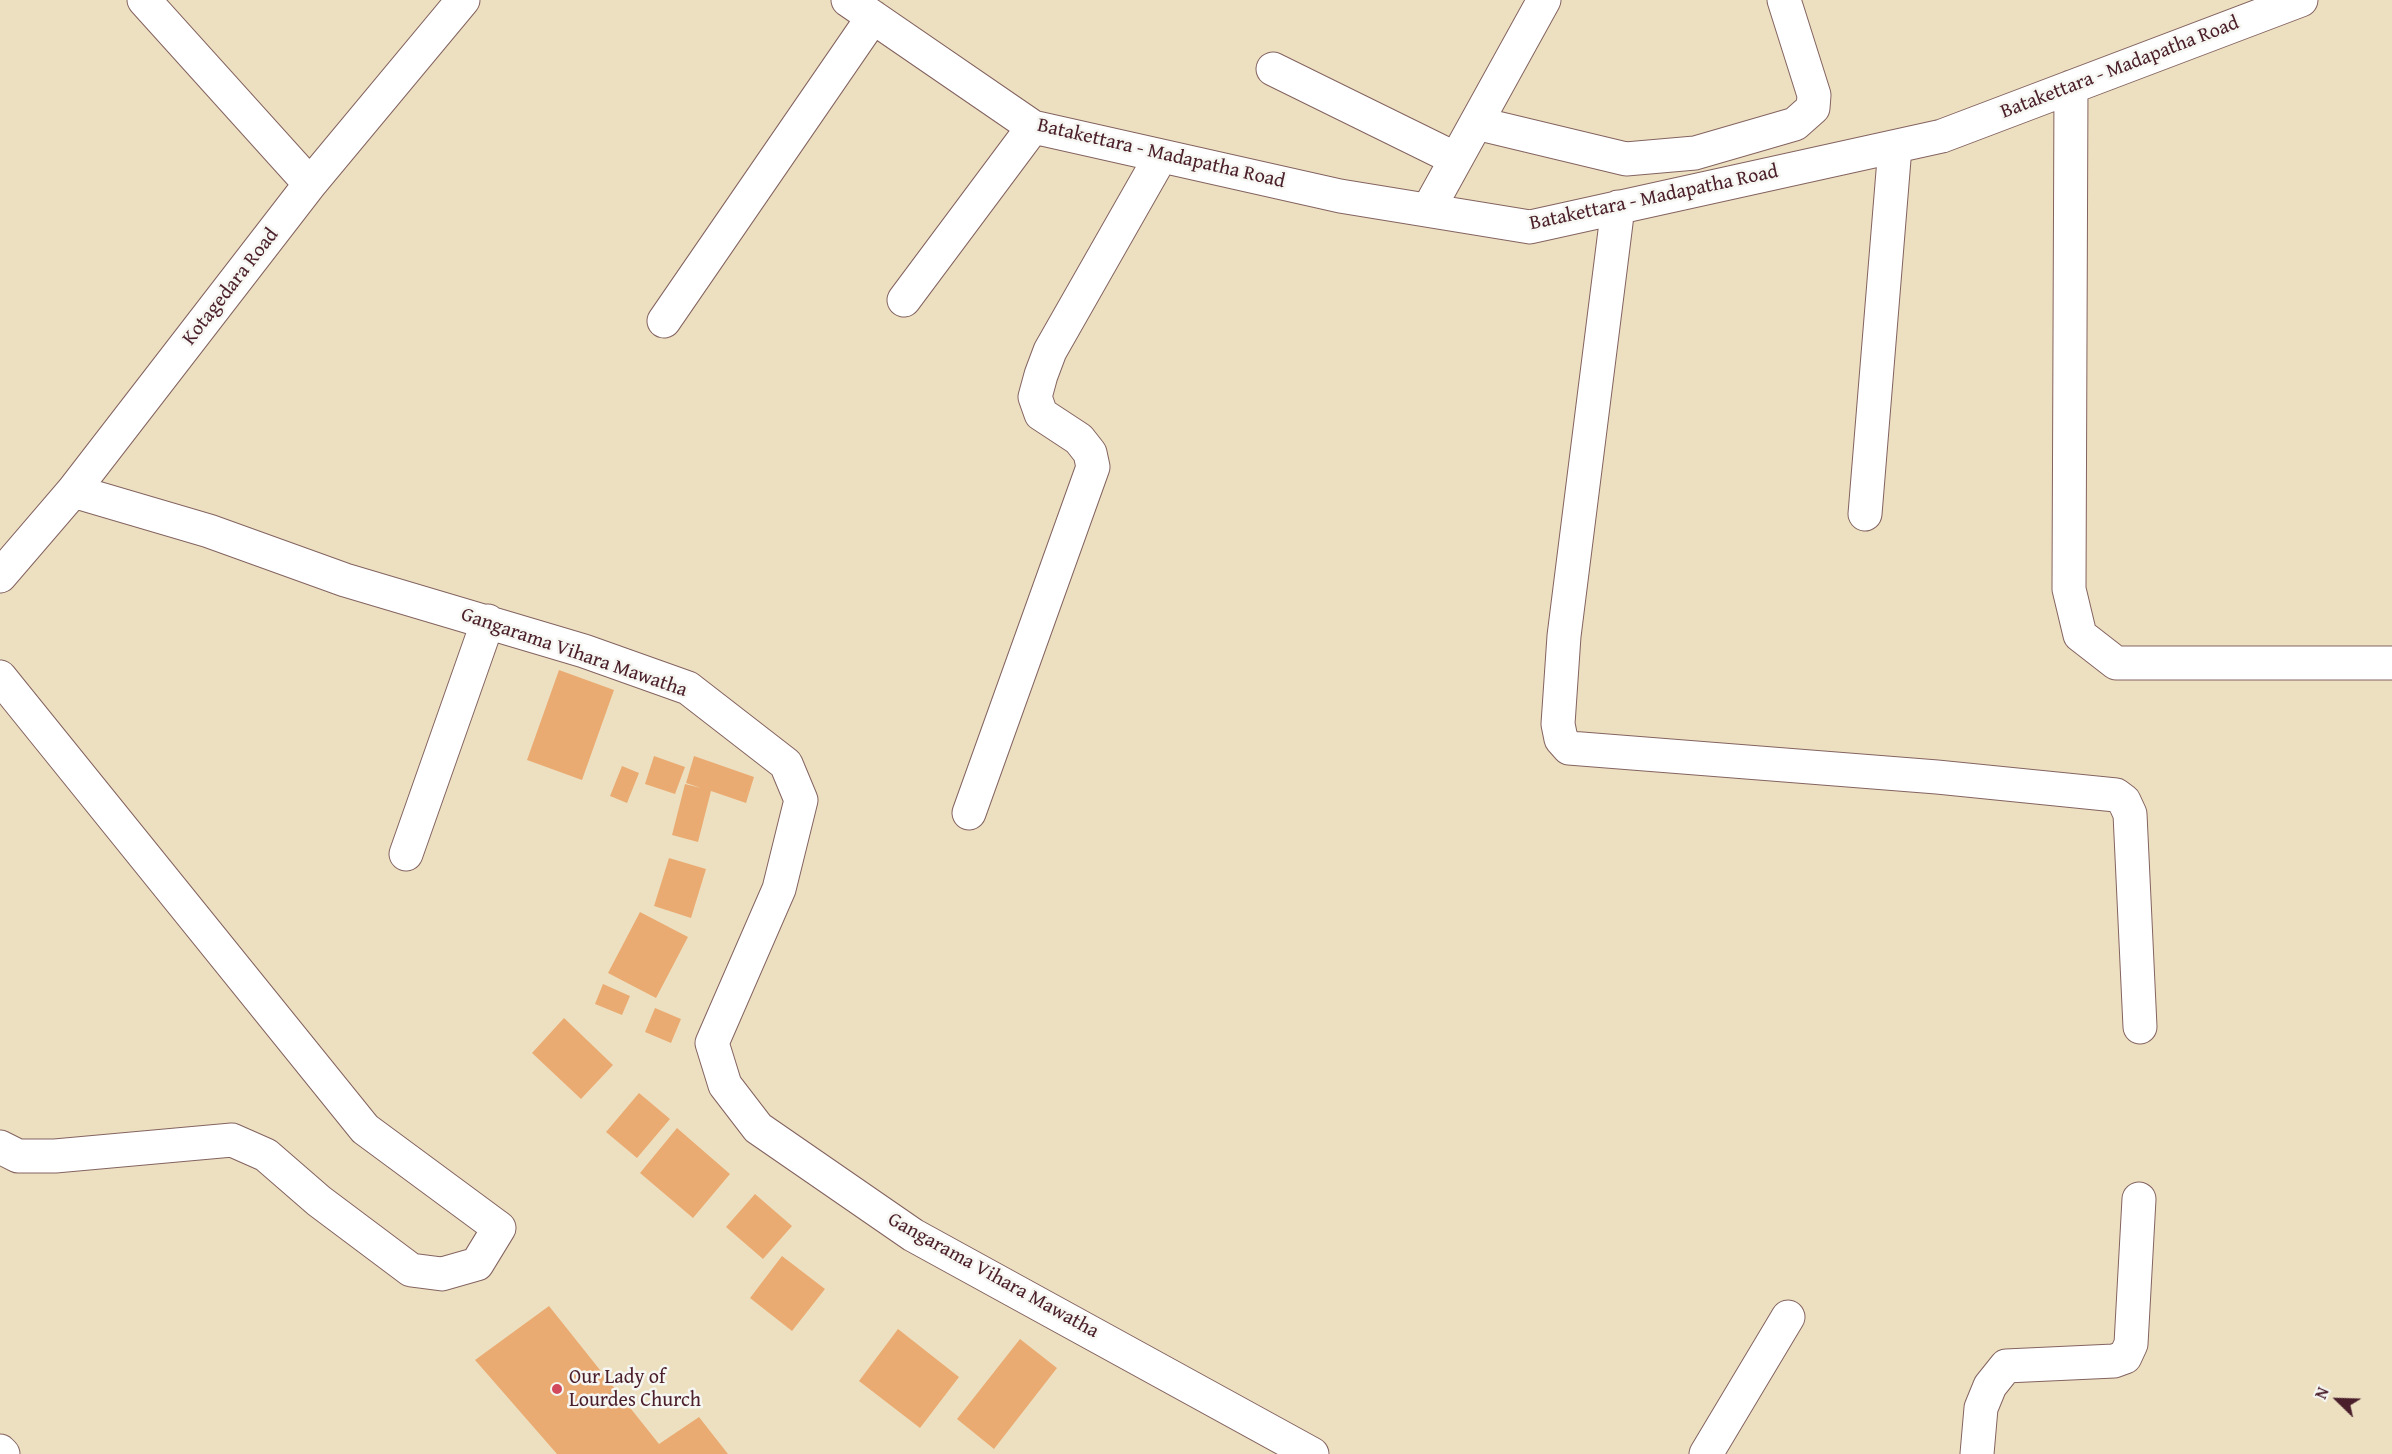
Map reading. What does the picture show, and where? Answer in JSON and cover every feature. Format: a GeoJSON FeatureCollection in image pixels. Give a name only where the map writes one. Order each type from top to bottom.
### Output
{"type":"FeatureCollection","features":[{"type":"Feature","properties":{"kind":"street"},"geometry":{"type":"LineString","coordinates":[[144,0],[310,184]]}},
{"type":"Feature","properties":{"kind":"street","name":"Kotagedara Road"},"geometry":{"type":"LineString","coordinates":[[0,576],[73,491],[310,184],[463,0]]}},
{"type":"Feature","properties":{"kind":"street"},"geometry":{"type":"LineString","coordinates":[[1428,210],[1544,0]]}},
{"type":"Feature","properties":{"kind":"street"},"geometry":{"type":"LineString","coordinates":[[1476,123],[1626,159],[1695,153],[1795,124],[1813,108],[1814,94],[1784,0]]}},
{"type":"Feature","properties":{"kind":"street","name":"Batakettara - Madapatha Road"},"geometry":{"type":"LineString","coordinates":[[860,9],[1034,127],[1340,196],[1530,227],[1942,136],[2301,0]]}},
{"type":"Feature","properties":{"kind":"street"},"geometry":{"type":"LineString","coordinates":[[664,321],[860,9]]}},
{"type":"Feature","properties":{"kind":"street"},"geometry":{"type":"LineString","coordinates":[[1273,69],[1456,159]]}},
{"type":"Feature","properties":{"kind":"street"},"geometry":{"type":"LineString","coordinates":[[2071,87],[2069,589],[2080,635],[2116,663],[2392,663]]}},
{"type":"Feature","properties":{"kind":"street"},"geometry":{"type":"LineString","coordinates":[[904,300],[1034,127]]}},
{"type":"Feature","properties":{"kind":"street"},"geometry":{"type":"LineString","coordinates":[[1865,513],[1895,147]]}},
{"type":"Feature","properties":{"kind":"street"},"geometry":{"type":"LineString","coordinates":[[969,813],[1093,467],[1090,453],[1079,439],[1041,414],[1035,398],[1041,375],[1050,351],[1161,156]]}},
{"type":"Feature","properties":{"kind":"street"},"geometry":{"type":"LineString","coordinates":[[1618,207],[1564,636],[1558,724],[1561,739],[1569,748],[1925,776],[2115,795],[2124,801],[2130,814],[2140,1027]]}},
{"type":"Feature","properties":{"kind":"street","name":"Gangarama Vihara Mawatha"},"geometry":{"type":"LineString","coordinates":[[73,491],[209,531],[345,580],[488,621],[688,688],[786,764],[801,800],[779,889],[712,1043],[725,1085],[758,1128],[913,1235],[1312,1454]]}},
{"type":"Feature","properties":{"kind":"street"},"geometry":{"type":"LineString","coordinates":[[406,854],[488,621]]}},
{"type":"Feature","properties":{"kind":"street"},"geometry":{"type":"LineString","coordinates":[[0,677],[365,1129],[499,1228],[477,1264],[442,1274],[411,1270],[319,1201],[266,1155],[232,1140],[55,1156],[18,1156],[0,1148]]}},
{"type":"Feature","properties":{"kind":"street"},"geometry":{"type":"LineString","coordinates":[[1977,1454],[1981,1408],[1990,1386],[2006,1366],[2114,1361],[2125,1357],[2131,1344],[2139,1199]]}},
{"type":"Feature","properties":{"kind":"street"},"geometry":{"type":"LineString","coordinates":[[1706,1454],[1788,1317]]}},
{"type":"Feature","properties":{"kind":"building"},"geometry":{"type":"Polygon","coordinates":[[[559,670],[614,690],[582,780],[527,760],[559,670]]]}},
{"type":"Feature","properties":{"kind":"building"},"geometry":{"type":"Polygon","coordinates":[[[654,756],[685,767],[675,794],[645,784],[654,756]]]}},
{"type":"Feature","properties":{"kind":"building"},"geometry":{"type":"Polygon","coordinates":[[[694,756],[754,777],[746,803],[711,791],[698,842],[672,835],[685,784],[701,788],[686,783],[694,756]]]}},
{"type":"Feature","properties":{"kind":"building"},"geometry":{"type":"Polygon","coordinates":[[[622,766],[639,773],[627,803],[610,796],[622,766]]]}},
{"type":"Feature","properties":{"kind":"building"},"geometry":{"type":"Polygon","coordinates":[[[669,858],[706,869],[691,918],[654,906],[669,858]]]}},
{"type":"Feature","properties":{"kind":"building"},"geometry":{"type":"Polygon","coordinates":[[[640,912],[688,937],[656,998],[608,973],[640,912]]]}},
{"type":"Feature","properties":{"kind":"building"},"geometry":{"type":"Polygon","coordinates":[[[603,984],[630,996],[622,1015],[595,1004],[603,984]]]}},
{"type":"Feature","properties":{"kind":"building"},"geometry":{"type":"Polygon","coordinates":[[[655,1008],[681,1019],[671,1043],[645,1032],[655,1008]]]}},
{"type":"Feature","properties":{"kind":"building"},"geometry":{"type":"Polygon","coordinates":[[[564,1018],[613,1065],[581,1099],[532,1053],[564,1018]]]}},
{"type":"Feature","properties":{"kind":"building"},"geometry":{"type":"Polygon","coordinates":[[[639,1093],[670,1119],[637,1158],[606,1132],[639,1093]]]}},
{"type":"Feature","properties":{"kind":"building"},"geometry":{"type":"Polygon","coordinates":[[[677,1128],[730,1174],[693,1218],[640,1173],[677,1128]]]}},
{"type":"Feature","properties":{"kind":"building"},"geometry":{"type":"Polygon","coordinates":[[[755,1194],[792,1226],[763,1259],[726,1227],[755,1194]]]}},
{"type":"Feature","properties":{"kind":"building"},"geometry":{"type":"Polygon","coordinates":[[[782,1256],[825,1289],[792,1331],[750,1298],[782,1256]]]}},
{"type":"Feature","properties":{"kind":"building","name":"Our Lady of Lourdes Church"},"geometry":{"type":"Polygon","coordinates":[[[549,1306],[659,1444],[699,1417],[728,1454],[557,1454],[475,1360],[549,1306]]]}},
{"type":"Feature","properties":{"kind":"building"},"geometry":{"type":"Polygon","coordinates":[[[898,1329],[959,1377],[920,1428],[859,1381],[898,1329]]]}},
{"type":"Feature","properties":{"kind":"building"},"geometry":{"type":"Polygon","coordinates":[[[1020,1339],[1057,1368],[994,1449],[957,1419],[1020,1339]]]}},
{"type":"Feature","properties":{"kind":"place","name":"Our Lady of Lourdes Church"},"geometry":{"type":"Point","coordinates":[557,1389]}}]}
